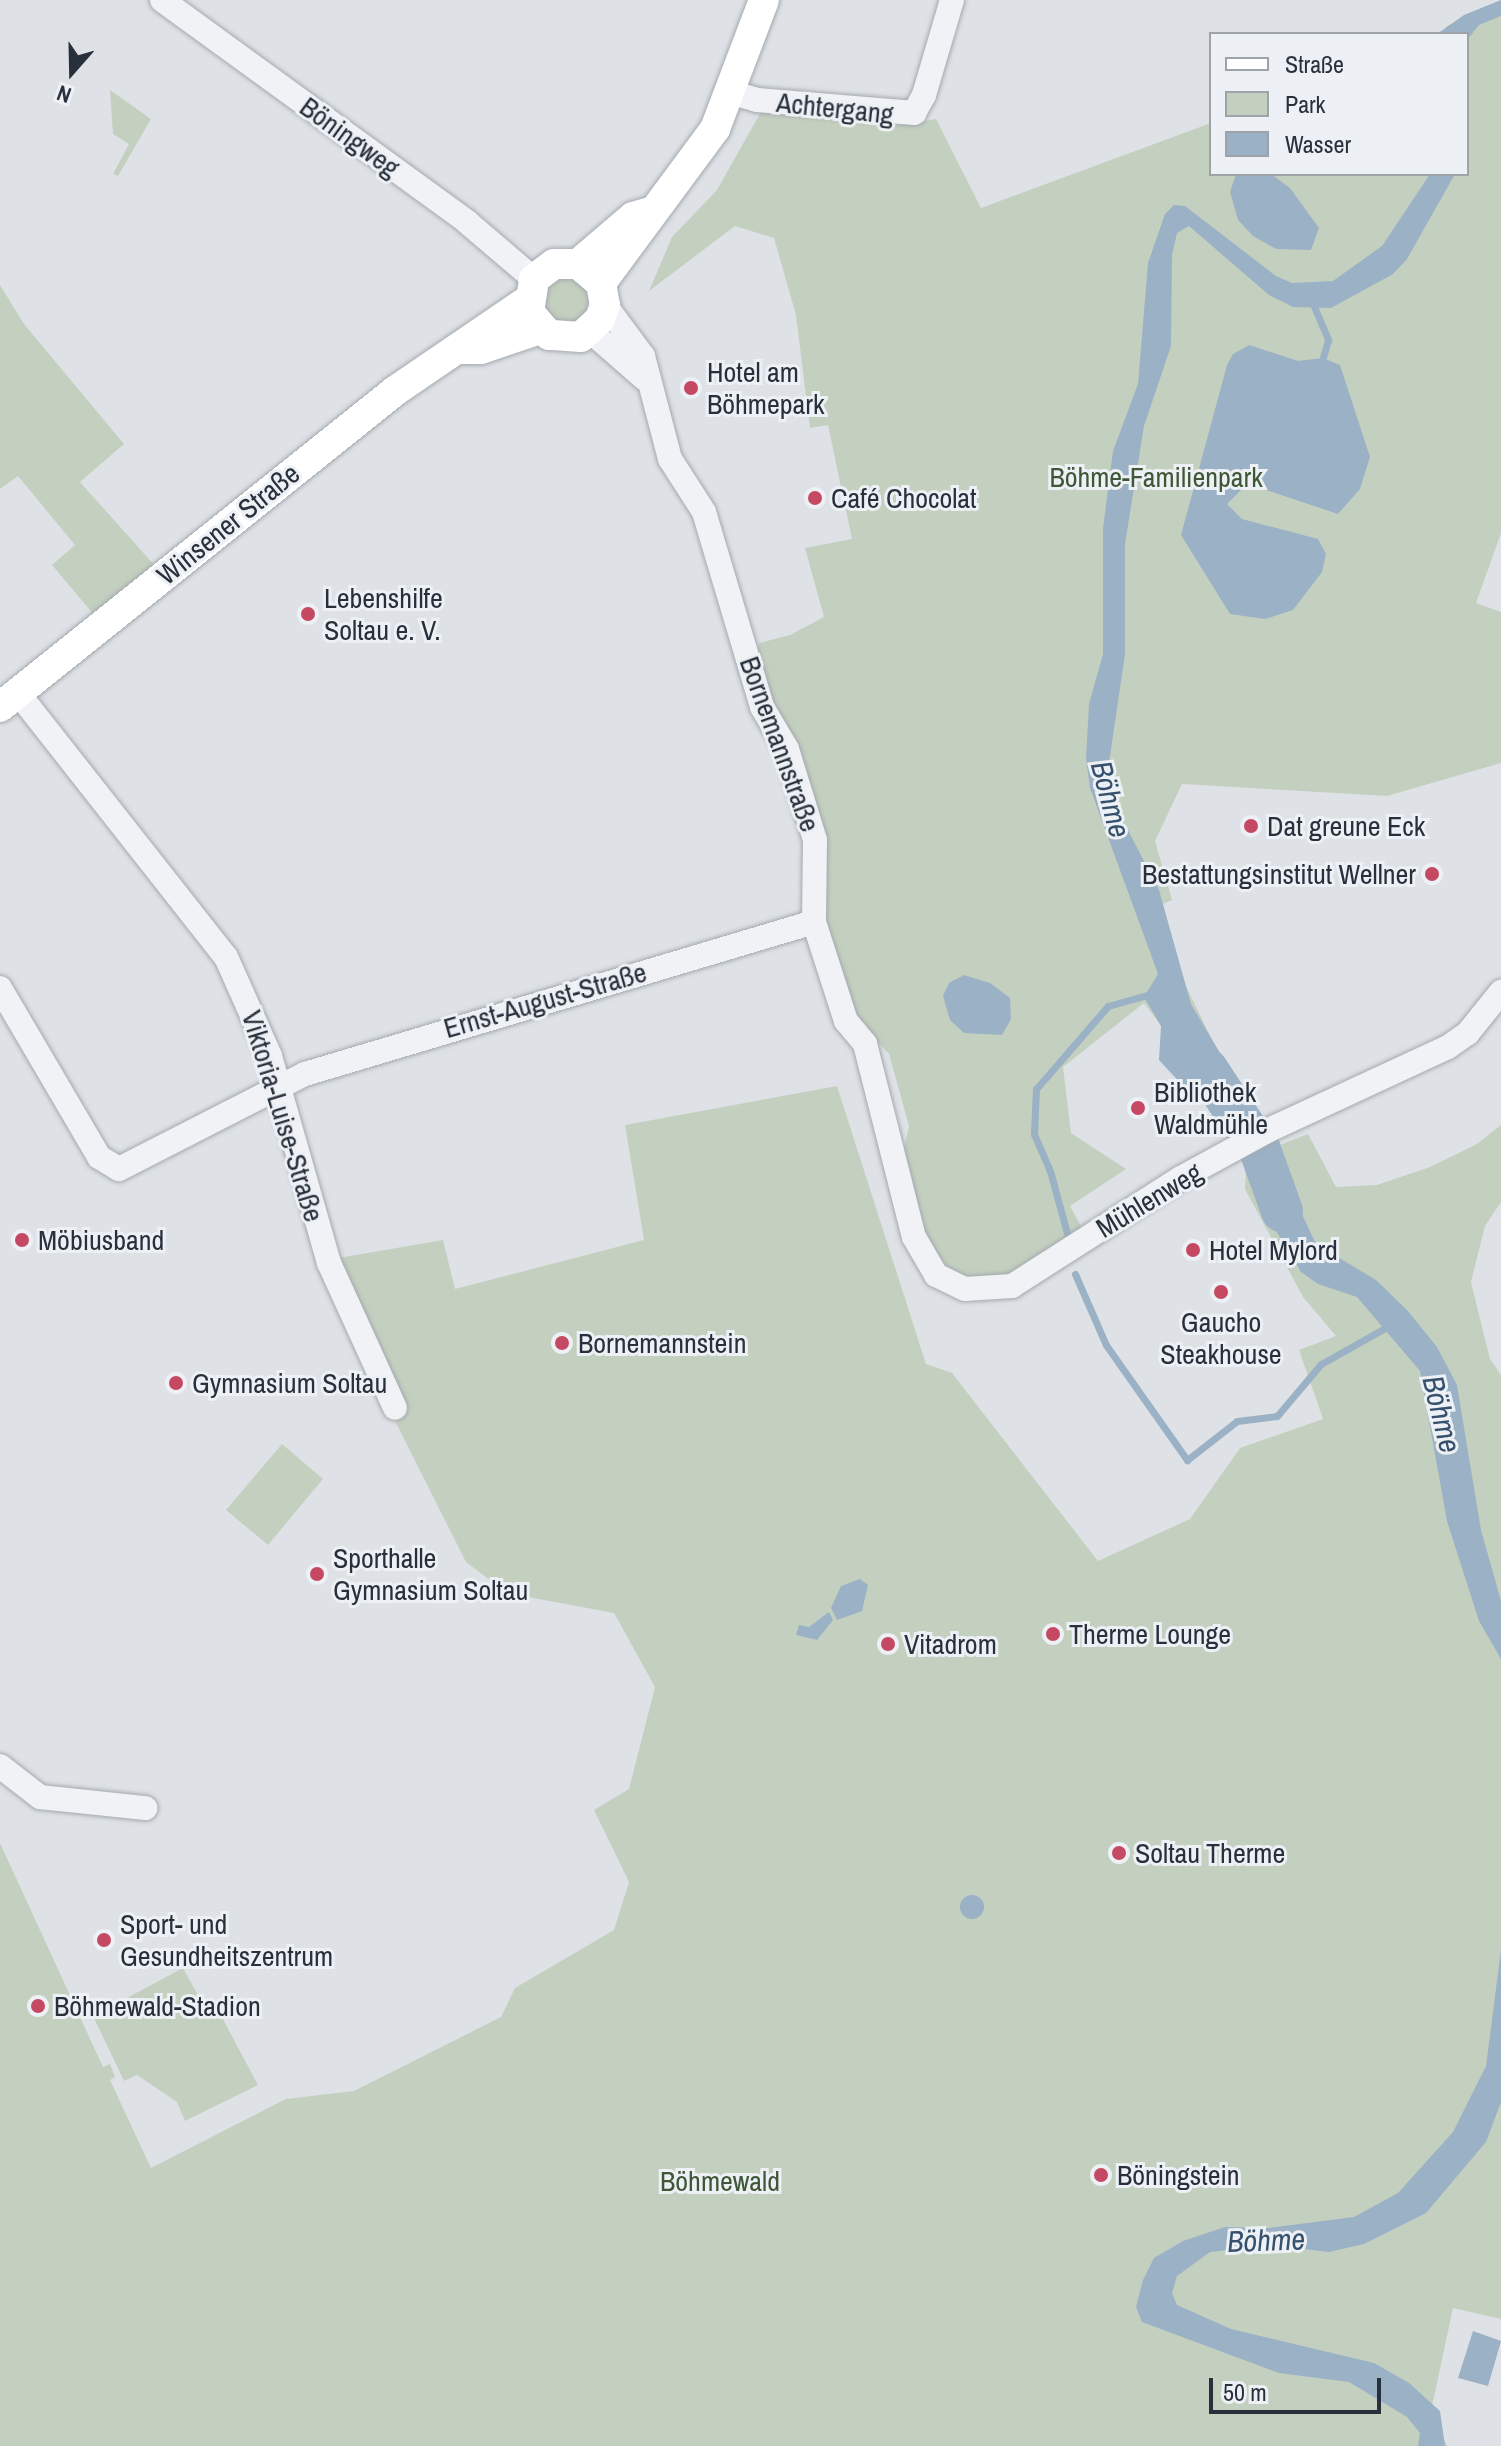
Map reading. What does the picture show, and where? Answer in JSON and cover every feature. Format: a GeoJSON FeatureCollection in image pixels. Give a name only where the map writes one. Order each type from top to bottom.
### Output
{"type":"FeatureCollection","features":[{"type":"Feature","properties":{"kind":"main road"},"geometry":{"type":"LineString","coordinates":[[590,331],[595,284],[708,141],[733,93],[764,0]]}},
{"type":"Feature","properties":{"kind":"main road","name":"Winsener Straße"},"geometry":{"type":"LineString","coordinates":[[9,700],[395,391],[462,349],[471,335],[531,290],[554,264],[595,284]]}},
{"type":"Feature","properties":{"kind":"main road"},"geometry":{"type":"LineString","coordinates":[[531,290],[540,329]]}},
{"type":"Feature","properties":{"kind":"main road","name":"Winsener Straße"},"geometry":{"type":"LineString","coordinates":[[462,349],[481,349],[540,329],[560,339],[590,331]]}},
{"type":"Feature","properties":{"kind":"street","name":"Böningweg"},"geometry":{"type":"LineString","coordinates":[[162,0],[455,214],[531,290]]}},
{"type":"Feature","properties":{"kind":"street","name":"Achtergang"},"geometry":{"type":"LineString","coordinates":[[733,93],[757,100],[914,113],[924,95],[952,0]]}},
{"type":"Feature","properties":{"kind":"street","name":"Bornemannstraße"},"geometry":{"type":"LineString","coordinates":[[595,284],[643,356],[645,379],[670,459],[704,512],[762,707],[787,749],[815,840],[814,922],[846,1021],[865,1044],[894,1144],[892,1164],[920,1252]]}},
{"type":"Feature","properties":{"kind":"street"},"geometry":{"type":"LineString","coordinates":[[590,331],[645,379]]}},
{"type":"Feature","properties":{"kind":"street","name":"Viktoria-Luise-Straße"},"geometry":{"type":"LineString","coordinates":[[9,700],[208,928],[242,990],[279,1087],[329,1263],[395,1408]]}},
{"type":"Feature","properties":{"kind":"street","name":"Ernst-August-Straße"},"geometry":{"type":"LineString","coordinates":[[0,988],[99,1157],[111,1166],[128,1169],[279,1087],[384,1048],[814,922]]}},
{"type":"Feature","properties":{"kind":"street","name":"Mühlenweg"},"geometry":{"type":"LineString","coordinates":[[920,1252],[951,1285],[984,1292],[1012,1286],[1132,1207],[1269,1130],[1448,1047],[1468,1033],[1501,992]]}},
{"type":"Feature","properties":{"kind":"street"},"geometry":{"type":"LineString","coordinates":[[0,1766],[40,1797],[145,1808]]}},
{"type":"Feature","properties":{"kind":"green space"},"geometry":{"type":"Polygon","coordinates":[[[1501,0],[1501,533],[1476,603],[1501,612],[1501,763],[1387,796],[1182,784],[1155,841],[1172,900],[1149,910],[1236,1089],[1280,1145],[1308,1134],[1336,1187],[1377,1185],[1430,1167],[1477,1144],[1501,1125],[1501,1202],[1485,1226],[1471,1282],[1490,1359],[1501,1375],[1501,2319],[1453,2308],[1431,2411],[1447,2446],[0,2446],[0,1843],[103,2067],[110,2064],[115,2077],[110,2080],[151,2168],[286,2099],[354,2091],[501,2017],[515,1988],[614,1930],[629,1882],[594,1810],[629,1789],[655,1687],[614,1613],[507,1593],[466,1562],[315,1262],[443,1240],[455,1289],[644,1240],[625,1125],[837,1086],[926,1364],[952,1373],[1098,1561],[1190,1519],[1240,1448],[1323,1419],[1299,1350],[1336,1336],[1303,1297],[1245,1189],[1246,1166],[1201,1079],[1144,1003],[1063,1067],[1071,1133],[1126,1169],[1070,1206],[1082,1228],[1000,1281],[953,1273],[924,1240],[901,1162],[909,1126],[889,1054],[856,1018],[819,903],[826,849],[788,727],[772,709],[757,660],[759,643],[790,635],[824,617],[805,548],[852,539],[828,425],[810,428],[796,315],[774,238],[735,226],[649,291],[672,237],[717,190],[762,110],[887,127],[936,119],[981,208],[1209,124],[1209,176],[1469,176],[1469,32],[1443,32],[1447,26],[1501,0]]]}},
{"type":"Feature","properties":{"kind":"green space"},"geometry":{"type":"Polygon","coordinates":[[[110,90],[151,119],[118,176],[113,174],[129,144],[113,134],[110,90]]]}},
{"type":"Feature","properties":{"kind":"green space"},"geometry":{"type":"Polygon","coordinates":[[[566,279],[582,285],[588,301],[582,317],[566,323],[550,317],[544,301],[550,285],[566,279]]]}},
{"type":"Feature","properties":{"kind":"green space"},"geometry":{"type":"Polygon","coordinates":[[[0,285],[24,324],[124,444],[80,482],[156,567],[95,616],[52,565],[75,545],[18,476],[0,489],[0,285]]]}},
{"type":"Feature","properties":{"kind":"green space"},"geometry":{"type":"Polygon","coordinates":[[[282,1444],[323,1479],[268,1545],[226,1510],[282,1444]]]}},
{"type":"Feature","properties":{"kind":"green space"},"geometry":{"type":"Polygon","coordinates":[[[183,1968],[205,2008],[217,2008],[258,2085],[185,2121],[177,2102],[137,2075],[124,2081],[93,2016],[183,1968]]]}},
{"type":"Feature","properties":{"kind":"water"},"geometry":{"type":"Polygon","coordinates":[[[1501,0],[1501,16],[1479,25],[1469,38],[1469,32],[1440,32],[1464,15],[1501,0]]]}},
{"type":"Feature","properties":{"kind":"water"},"geometry":{"type":"Polygon","coordinates":[[[1235,176],[1274,176],[1290,188],[1319,228],[1311,250],[1276,249],[1253,236],[1238,220],[1230,192],[1235,176]]]}},
{"type":"Feature","properties":{"kind":"water"},"geometry":{"type":"Polygon","coordinates":[[[1429,176],[1454,176],[1407,259],[1393,274],[1331,308],[1293,307],[1269,295],[1189,226],[1177,233],[1172,255],[1171,346],[1144,426],[1125,544],[1125,654],[1108,770],[1118,811],[1159,890],[1191,1004],[1252,1107],[1225,1126],[1209,1103],[1183,1086],[1159,1060],[1161,1026],[1144,997],[1158,974],[1090,788],[1086,759],[1089,704],[1103,654],[1103,528],[1113,451],[1138,384],[1148,263],[1165,214],[1174,205],[1185,206],[1276,276],[1292,283],[1333,281],[1382,246],[1429,176]]]}},
{"type":"Feature","properties":{"kind":"water"},"geometry":{"type":"Polygon","coordinates":[[[1249,345],[1298,361],[1323,358],[1340,365],[1370,457],[1360,489],[1338,514],[1263,489],[1243,488],[1227,504],[1242,519],[1318,539],[1326,554],[1322,572],[1293,610],[1265,619],[1230,614],[1181,535],[1227,365],[1233,354],[1249,345]]]}},
{"type":"Feature","properties":{"kind":"water"},"geometry":{"type":"Polygon","coordinates":[[[964,975],[990,983],[1010,998],[1011,1019],[1002,1035],[964,1033],[950,1020],[943,996],[949,983],[964,975]]]}},
{"type":"Feature","properties":{"kind":"water"},"geometry":{"type":"Polygon","coordinates":[[[1272,1150],[1316,1244],[1376,1280],[1407,1310],[1437,1347],[1457,1385],[1481,1530],[1501,1601],[1501,1659],[1479,1621],[1447,1521],[1420,1371],[1357,1297],[1318,1284],[1301,1272],[1269,1219],[1250,1164],[1272,1150]]]}},
{"type":"Feature","properties":{"kind":"water"},"geometry":{"type":"Polygon","coordinates":[[[860,1579],[868,1585],[862,1611],[837,1620],[831,1608],[841,1586],[860,1579]]]}},
{"type":"Feature","properties":{"kind":"water"},"geometry":{"type":"Polygon","coordinates":[[[829,1612],[833,1620],[817,1640],[796,1635],[799,1625],[809,1627],[829,1612]]]}},
{"type":"Feature","properties":{"kind":"water"},"geometry":{"type":"Polygon","coordinates":[[[972,1895],[981,1898],[984,1907],[981,1916],[972,1919],[963,1916],[960,1907],[963,1898],[972,1895]]]}},
{"type":"Feature","properties":{"kind":"water"},"geometry":{"type":"Polygon","coordinates":[[[1501,1950],[1501,2102],[1486,2142],[1426,2213],[1364,2244],[1329,2252],[1269,2245],[1210,2252],[1177,2276],[1172,2293],[1177,2305],[1231,2329],[1374,2363],[1409,2383],[1440,2411],[1445,2446],[1418,2446],[1420,2433],[1407,2417],[1349,2382],[1279,2373],[1142,2322],[1136,2307],[1143,2280],[1154,2258],[1183,2241],[1225,2227],[1269,2228],[1354,2217],[1398,2193],[1453,2132],[1486,2066],[1501,1950]]]}},
{"type":"Feature","properties":{"kind":"water"},"geometry":{"type":"Polygon","coordinates":[[[1473,2331],[1501,2341],[1488,2386],[1458,2378],[1473,2331]]]}},
{"type":"Feature","properties":{"kind":"waterway"},"geometry":{"type":"LineString","coordinates":[[1313,304],[1328,340],[1323,358]]}},
{"type":"Feature","properties":{"kind":"waterway"},"geometry":{"type":"LineString","coordinates":[[1067,1233],[1050,1171],[1034,1134],[1036,1089],[1108,1006],[1151,994]]}},
{"type":"Feature","properties":{"kind":"waterway","name":"Böhme"},"geometry":{"type":"LineString","coordinates":[[1207,1069],[1260,1150],[1282,1211]]}},
{"type":"Feature","properties":{"kind":"waterway"},"geometry":{"type":"LineString","coordinates":[[1075,1274],[1106,1345],[1187,1460],[1237,1421],[1277,1416],[1321,1364],[1387,1327]]}},
{"type":"Feature","properties":{"kind":"place","name":"Hotel am Böhmepark"},"geometry":{"type":"Point","coordinates":[691,388]}},
{"type":"Feature","properties":{"kind":"place","name":"Café Chocolat"},"geometry":{"type":"Point","coordinates":[815,498]}},
{"type":"Feature","properties":{"kind":"place","name":"Lebenshilfe Soltau e. V."},"geometry":{"type":"Point","coordinates":[308,614]}},
{"type":"Feature","properties":{"kind":"place","name":"Dat greune Eck"},"geometry":{"type":"Point","coordinates":[1251,826]}},
{"type":"Feature","properties":{"kind":"place","name":"Bestattungsinstitut Wellner"},"geometry":{"type":"Point","coordinates":[1432,874]}},
{"type":"Feature","properties":{"kind":"place","name":"Bibliothek Waldmühle"},"geometry":{"type":"Point","coordinates":[1138,1108]}},
{"type":"Feature","properties":{"kind":"place","name":"Möbiusband"},"geometry":{"type":"Point","coordinates":[22,1240]}},
{"type":"Feature","properties":{"kind":"place","name":"Hotel Mylord"},"geometry":{"type":"Point","coordinates":[1193,1250]}},
{"type":"Feature","properties":{"kind":"place","name":"Gaucho Steakhouse"},"geometry":{"type":"Point","coordinates":[1221,1292]}},
{"type":"Feature","properties":{"kind":"place","name":"Bornemannstein"},"geometry":{"type":"Point","coordinates":[562,1343]}},
{"type":"Feature","properties":{"kind":"place","name":"Gymnasium Soltau"},"geometry":{"type":"Point","coordinates":[176,1383]}},
{"type":"Feature","properties":{"kind":"place","name":"Sporthalle Gymnasium Soltau"},"geometry":{"type":"Point","coordinates":[317,1574]}},
{"type":"Feature","properties":{"kind":"place","name":"Therme Lounge"},"geometry":{"type":"Point","coordinates":[1053,1634]}},
{"type":"Feature","properties":{"kind":"place","name":"Vitadrom"},"geometry":{"type":"Point","coordinates":[888,1644]}},
{"type":"Feature","properties":{"kind":"place","name":"Soltau Therme"},"geometry":{"type":"Point","coordinates":[1119,1853]}},
{"type":"Feature","properties":{"kind":"place","name":"Sport- und Gesundheitszentrum"},"geometry":{"type":"Point","coordinates":[104,1940]}},
{"type":"Feature","properties":{"kind":"place","name":"Böhmewald-Stadion"},"geometry":{"type":"Point","coordinates":[38,2006]}},
{"type":"Feature","properties":{"kind":"place","name":"Böningstein"},"geometry":{"type":"Point","coordinates":[1101,2175]}},
{"type":"Feature","properties":{"kind":"park label","name":"Böhme-Familienpark"},"geometry":{"type":"Point","coordinates":[1156,477]}},
{"type":"Feature","properties":{"kind":"park label","name":"Böhmewald"},"geometry":{"type":"Point","coordinates":[720,2181]}}]}
